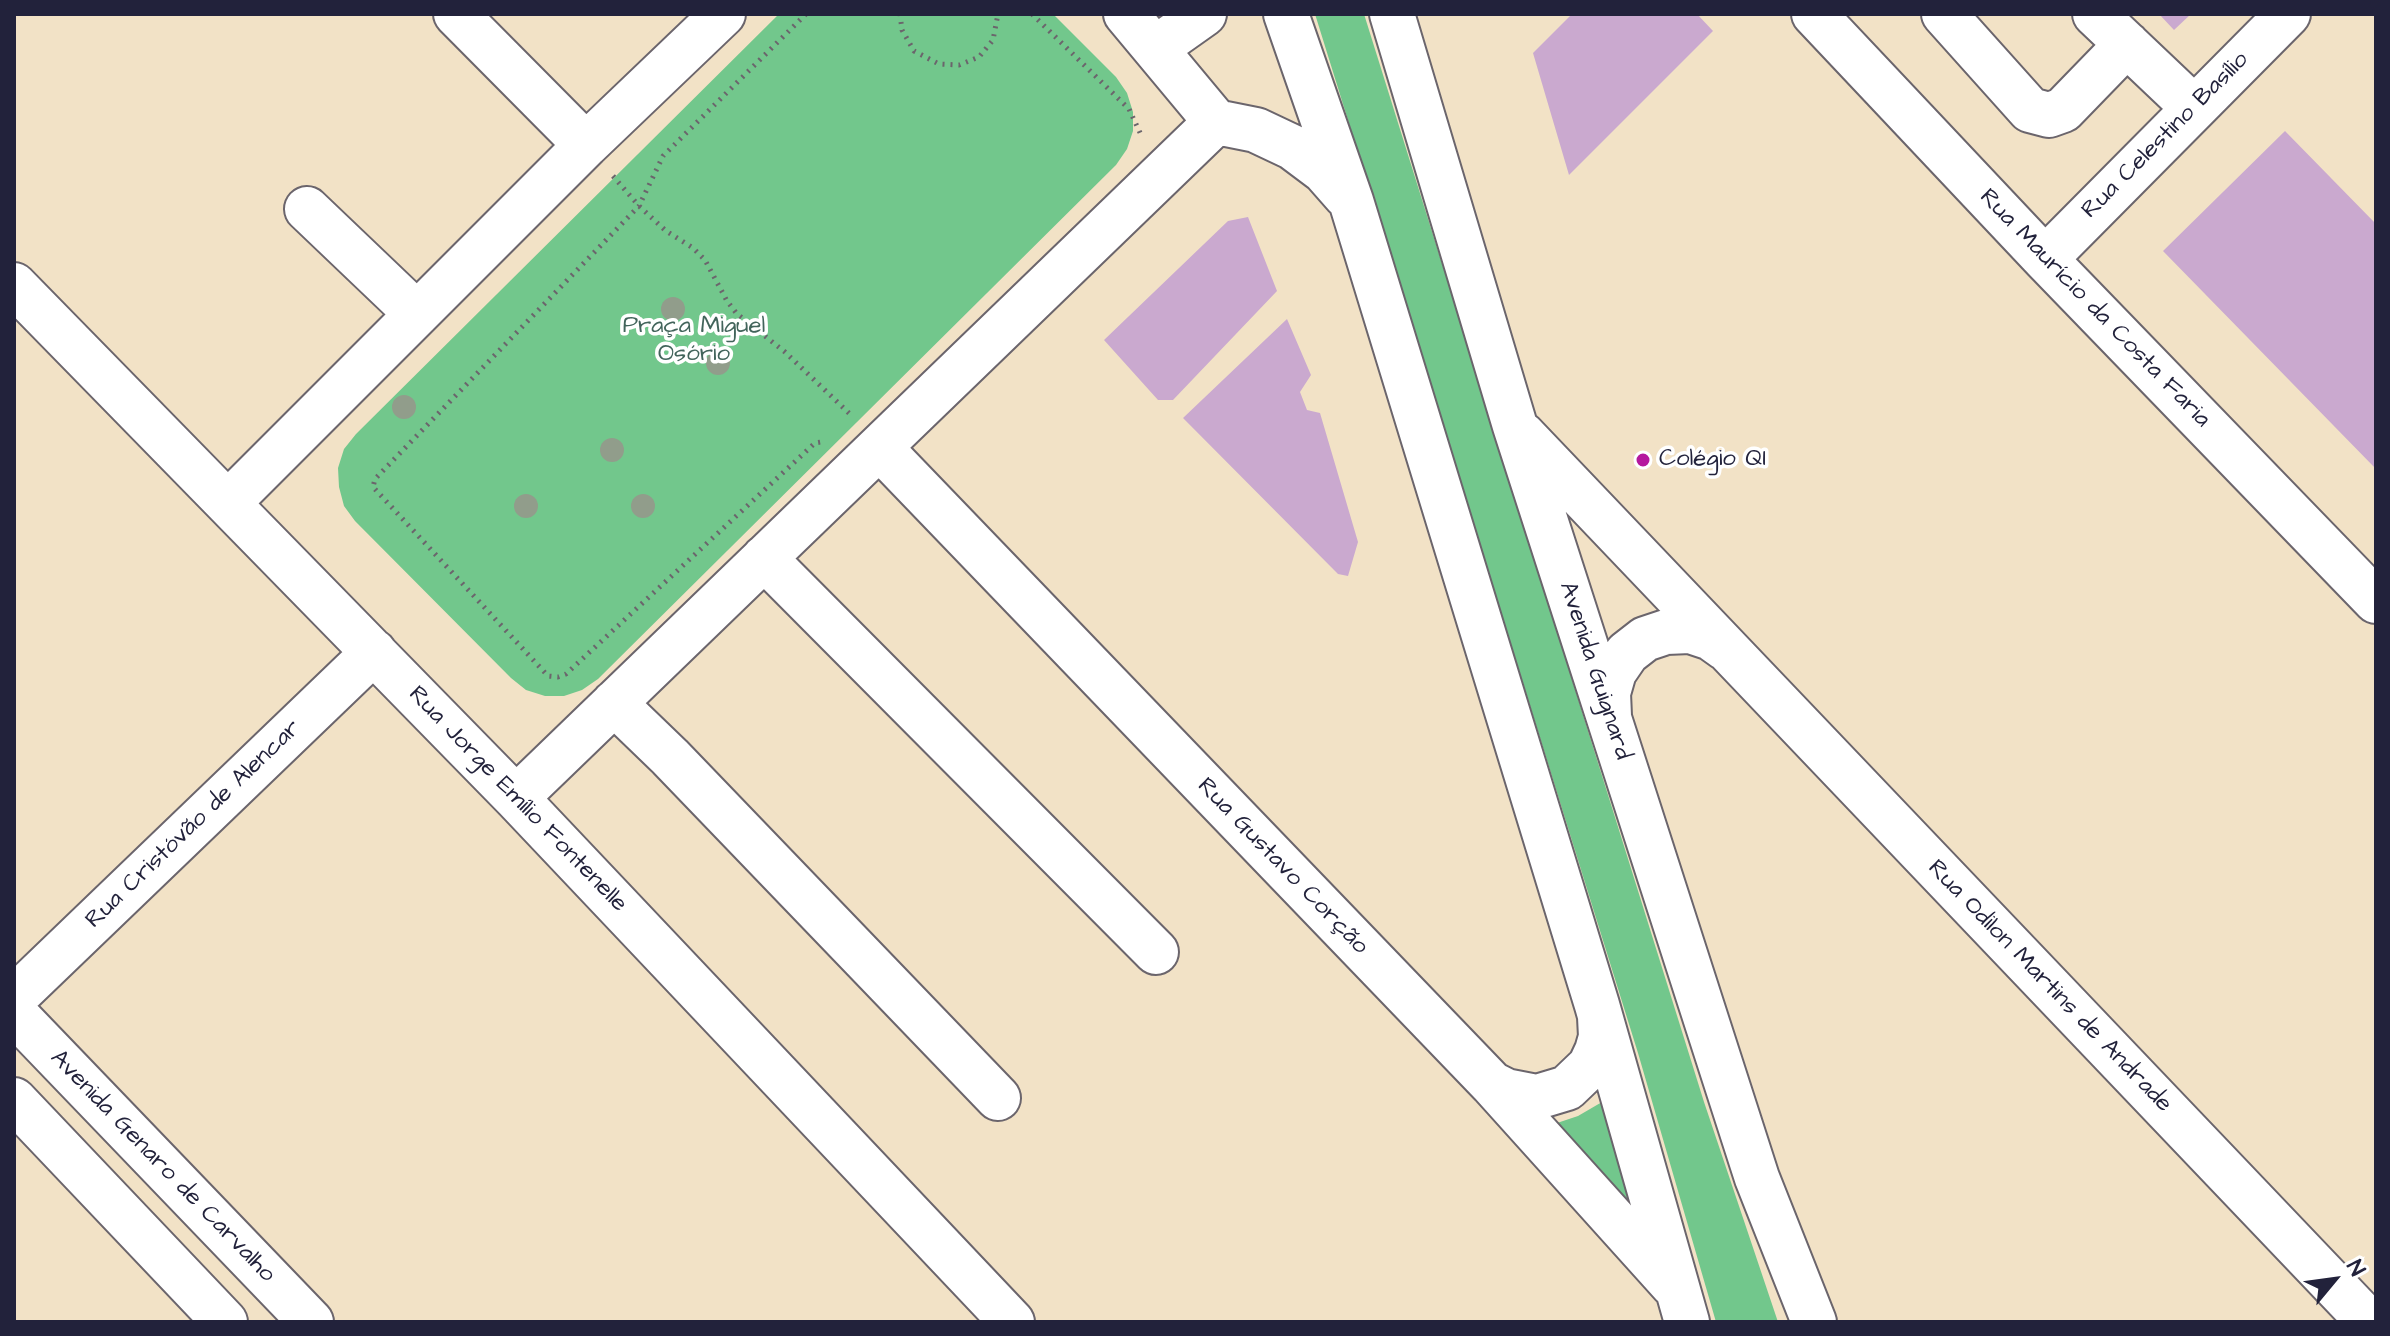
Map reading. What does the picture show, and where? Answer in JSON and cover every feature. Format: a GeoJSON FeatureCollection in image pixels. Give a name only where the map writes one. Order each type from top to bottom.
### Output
{"type":"FeatureCollection","features":[{"type":"Feature","properties":{"kind":"street"},"geometry":{"type":"LineString","coordinates":[[456,14],[586,145]]}},
{"type":"Feature","properties":{"kind":"street"},"geometry":{"type":"LineString","coordinates":[[228,503],[586,145],[723,14]]}},
{"type":"Feature","properties":{"kind":"street"},"geometry":{"type":"LineString","coordinates":[[1126,14],[1216,122],[1256,130],[1292,147],[1324,171],[1351,201]]}},
{"type":"Feature","properties":{"kind":"street"},"geometry":{"type":"LineString","coordinates":[[1156,48],[1204,14]]}},
{"type":"Feature","properties":{"kind":"street"},"geometry":{"type":"LineString","coordinates":[[1286,14],[1351,201],[1597,1005],[1683,1307]]}},
{"type":"Feature","properties":{"kind":"street","name":"Avenida Guignard"},"geometry":{"type":"LineString","coordinates":[[1392,14],[1515,426],[1757,1178],[1814,1322]]}},
{"type":"Feature","properties":{"kind":"street","name":"Rua Maurício da Costa Faria"},"geometry":{"type":"LineString","coordinates":[[1814,14],[2045,259],[2376,601]]}},
{"type":"Feature","properties":{"kind":"street"},"geometry":{"type":"LineString","coordinates":[[1944,14],[2030,110],[2049,115],[2063,110],[2127,44]]}},
{"type":"Feature","properties":{"kind":"street"},"geometry":{"type":"LineString","coordinates":[[2095,14],[2194,108]]}},
{"type":"Feature","properties":{"kind":"street","name":"Rua Celestino Basílio"},"geometry":{"type":"LineString","coordinates":[[2045,259],[2288,14]]}},
{"type":"Feature","properties":{"kind":"street"},"geometry":{"type":"LineString","coordinates":[[516,798],[1216,122]]}},
{"type":"Feature","properties":{"kind":"street"},"geometry":{"type":"LineString","coordinates":[[307,209],[417,314]]}},
{"type":"Feature","properties":{"kind":"street","name":"Rua Jorge Emílio Fontenelle"},"geometry":{"type":"LineString","coordinates":[[14,285],[516,798],[1012,1322]]}},
{"type":"Feature","properties":{"kind":"street","name":"Rua Odilon Martins de Andrade"},"geometry":{"type":"LineString","coordinates":[[1515,426],[2369,1322]]}},
{"type":"Feature","properties":{"kind":"street","name":"Rua Gustavo Corção"},"geometry":{"type":"LineString","coordinates":[[880,448],[1492,1084],[1683,1307]]}},
{"type":"Feature","properties":{"kind":"street"},"geometry":{"type":"LineString","coordinates":[[764,558],[1156,952]]}},
{"type":"Feature","properties":{"kind":"street","name":"Rua Odilon Martins de Andrade"},"geometry":{"type":"LineString","coordinates":[[1609,716],[1608,693],[1614,672],[1627,653],[1645,639],[1666,632],[1690,631],[1711,638],[1730,651]]}},
{"type":"Feature","properties":{"kind":"street","name":"Rua Cristóvão de Alencar"},"geometry":{"type":"LineString","coordinates":[[14,998],[374,652]]}},
{"type":"Feature","properties":{"kind":"street"},"geometry":{"type":"LineString","coordinates":[[614,703],[670,757],[998,1098]]}},
{"type":"Feature","properties":{"kind":"street"},"geometry":{"type":"LineString","coordinates":[[1492,1084],[1521,1096],[1537,1097],[1567,1088],[1590,1066],[1597,1051],[1601,1020],[1597,1005]]}},
{"type":"Feature","properties":{"kind":"street","name":"Avenida Genaro de Carvalho"},"geometry":{"type":"LineString","coordinates":[[14,1013],[311,1322]]}},
{"type":"Feature","properties":{"kind":"street"},"geometry":{"type":"LineString","coordinates":[[14,1100],[225,1322]]}},
{"type":"Feature","properties":{"kind":"path"},"geometry":{"type":"LineString","coordinates":[[806,14],[663,156],[639,206],[375,479],[373,487],[548,676],[558,677],[566,674],[815,443],[828,439]]}},
{"type":"Feature","properties":{"kind":"path"},"geometry":{"type":"LineString","coordinates":[[900,14],[902,30],[914,51],[939,64],[959,65],[979,57],[993,40],[998,14]]}},
{"type":"Feature","properties":{"kind":"path"},"geometry":{"type":"LineString","coordinates":[[1032,14],[1129,109],[1143,144]]}},
{"type":"Feature","properties":{"kind":"path"},"geometry":{"type":"LineString","coordinates":[[586,145],[639,206],[705,260],[737,314],[785,352],[867,428],[880,448]]}},
{"type":"Feature","properties":{"kind":"green space","name":"Praça Miguel Osório"},"geometry":{"type":"Polygon","coordinates":[[[779,14],[1053,14],[1116,77],[1127,93],[1133,112],[1133,131],[1127,149],[1116,165],[598,679],[582,690],[564,696],[545,696],[526,690],[355,521],[344,506],[339,487],[338,468],[344,449],[779,14]]]}},
{"type":"Feature","properties":{"kind":"green space"},"geometry":{"type":"Polygon","coordinates":[[[1315,14],[1364,14],[1704,1102],[1778,1322],[1716,1322],[1638,1053],[1315,14]]]}},
{"type":"Feature","properties":{"kind":"green space"},"geometry":{"type":"Polygon","coordinates":[[[1607,1102],[1631,1193],[1625,1203],[1551,1125],[1578,1116],[1607,1102]]]}},
{"type":"Feature","properties":{"kind":"building"},"geometry":{"type":"Polygon","coordinates":[[[1572,14],[1697,14],[1713,31],[1569,175],[1533,53],[1572,14]]]}},
{"type":"Feature","properties":{"kind":"building"},"geometry":{"type":"Polygon","coordinates":[[[2159,14],[2191,14],[2174,30],[2159,14]]]}},
{"type":"Feature","properties":{"kind":"building"},"geometry":{"type":"Polygon","coordinates":[[[2285,131],[2376,224],[2376,469],[2163,251],[2285,131]]]}},
{"type":"Feature","properties":{"kind":"building"},"geometry":{"type":"Polygon","coordinates":[[[1248,217],[1277,291],[1173,400],[1158,400],[1104,340],[1228,221],[1248,217]]]}},
{"type":"Feature","properties":{"kind":"building"},"geometry":{"type":"Polygon","coordinates":[[[1287,319],[1311,375],[1300,392],[1307,410],[1320,413],[1358,542],[1348,576],[1338,574],[1183,418],[1287,319]]]}},
{"type":"Feature","properties":{"kind":"place","name":"Colégio QI"},"geometry":{"type":"Point","coordinates":[1643,460]}}]}
